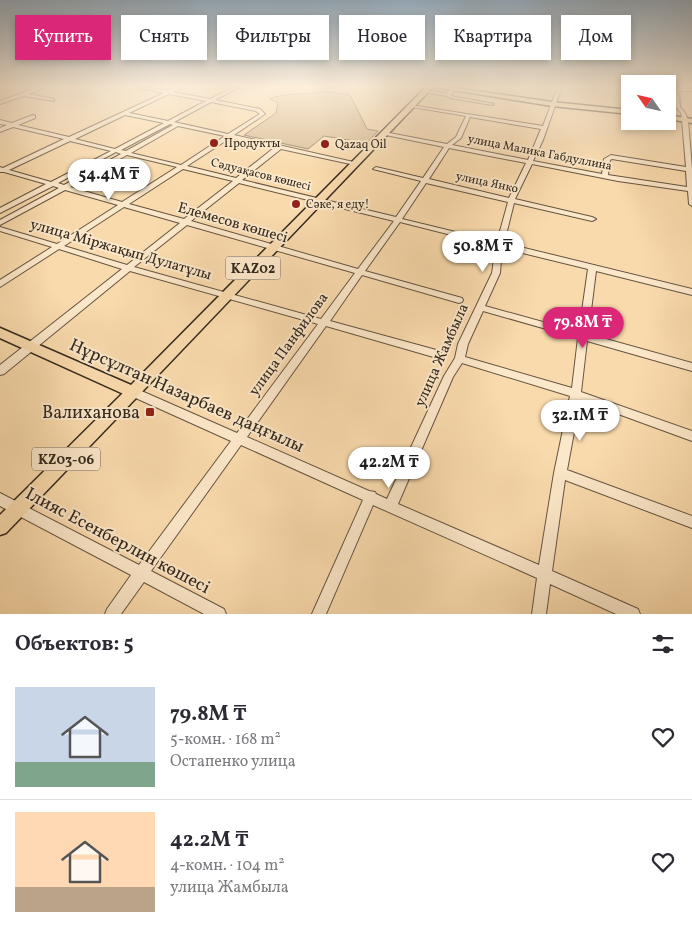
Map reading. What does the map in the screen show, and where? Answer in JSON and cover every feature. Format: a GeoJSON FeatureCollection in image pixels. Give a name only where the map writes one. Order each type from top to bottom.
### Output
{"type":"FeatureCollection","features":[{"type":"Feature","properties":{"kind":"highway","name":"KАZ02"},"geometry":{"type":"LineString","coordinates":[[373,145],[403,115]]}},
{"type":"Feature","properties":{"kind":"highway","name":"KАZ02"},"geometry":{"type":"LineString","coordinates":[[133,392],[403,115]]}},
{"type":"Feature","properties":{"kind":"highway","name":"Нұрсұлтан Назарбаев даңғылы"},"geometry":{"type":"LineString","coordinates":[[0,333],[133,392]]}},
{"type":"Feature","properties":{"kind":"main road","name":"KZ03-06"},"geometry":{"type":"LineString","coordinates":[[0,527],[133,392]]}},
{"type":"Feature","properties":{"kind":"street"},"geometry":{"type":"LineString","coordinates":[[1,170],[121,115]]}},
{"type":"Feature","properties":{"kind":"street"},"geometry":{"type":"LineString","coordinates":[[132,115],[355,163]]}},
{"type":"Feature","properties":{"kind":"street"},"geometry":{"type":"LineString","coordinates":[[0,211],[181,115]]}},
{"type":"Feature","properties":{"kind":"street"},"geometry":{"type":"LineString","coordinates":[[0,284],[262,115]]}},
{"type":"Feature","properties":{"kind":"street"},"geometry":{"type":"LineString","coordinates":[[469,115],[544,128]]}},
{"type":"Feature","properties":{"kind":"street","name":"улица Панфилова"},"geometry":{"type":"LineString","coordinates":[[112,614],[322,322],[398,220],[448,146],[458,138],[469,115]]}},
{"type":"Feature","properties":{"kind":"street","name":"улица Жамбыла"},"geometry":{"type":"LineString","coordinates":[[391,505],[449,376],[460,359],[463,344],[498,266],[499,244],[512,199],[548,115]]}},
{"type":"Feature","properties":{"kind":"street"},"geometry":{"type":"LineString","coordinates":[[0,130],[33,117]]}},
{"type":"Feature","properties":{"kind":"street"},"geometry":{"type":"LineString","coordinates":[[688,120],[692,204]]}},
{"type":"Feature","properties":{"kind":"street","name":"Сәдуақасов көшесі"},"geometry":{"type":"LineString","coordinates":[[0,122],[692,292]]}},
{"type":"Feature","properties":{"kind":"street"},"geometry":{"type":"LineString","coordinates":[[0,223],[177,125]]}},
{"type":"Feature","properties":{"kind":"street","name":"улица Малика Габдуллина"},"geometry":{"type":"LineString","coordinates":[[384,134],[529,162],[691,190]]}},
{"type":"Feature","properties":{"kind":"street"},"geometry":{"type":"LineString","coordinates":[[0,372],[278,146]]}},
{"type":"Feature","properties":{"kind":"street"},"geometry":{"type":"LineString","coordinates":[[606,176],[607,159],[611,157],[691,170]]}},
{"type":"Feature","properties":{"kind":"street","name":"улица Янко"},"geometry":{"type":"LineString","coordinates":[[376,169],[592,219]]}},
{"type":"Feature","properties":{"kind":"street","name":"Елемесов көшесі"},"geometry":{"type":"LineString","coordinates":[[1,170],[53,183],[273,248],[459,300]]}},
{"type":"Feature","properties":{"kind":"street","name":"улица Міржақып Дулатұлы"},"geometry":{"type":"LineString","coordinates":[[0,229],[128,268],[436,354]]}},
{"type":"Feature","properties":{"kind":"street"},"geometry":{"type":"LineString","coordinates":[[539,614],[560,473],[576,394],[592,267]]}},
{"type":"Feature","properties":{"kind":"street"},"geometry":{"type":"LineString","coordinates":[[480,307],[692,367]]}},
{"type":"Feature","properties":{"kind":"street"},"geometry":{"type":"LineString","coordinates":[[460,359],[576,394],[692,436]]}},
{"type":"Feature","properties":{"kind":"street","name":"Нұрсұлтан Назарбаев даңғылы"},"geometry":{"type":"LineString","coordinates":[[133,392],[371,496],[633,614]]}},
{"type":"Feature","properties":{"kind":"street"},"geometry":{"type":"LineString","coordinates":[[560,473],[692,522]]}},
{"type":"Feature","properties":{"kind":"street"},"geometry":{"type":"LineString","coordinates":[[319,614],[371,496]]}},
{"type":"Feature","properties":{"kind":"street","name":"Ілияс Есенберлин көшесі"},"geometry":{"type":"LineString","coordinates":[[0,499],[219,614]]}},
{"type":"Feature","properties":{"kind":"shaded area"},"geometry":{"type":"Polygon","coordinates":[[[274,115],[360,115],[367,129],[378,131],[367,143],[324,136],[308,149],[244,135],[274,115]]]}},
{"type":"Feature","properties":{"kind":"place","name":"Продукты"},"geometry":{"type":"Point","coordinates":[214,143]}},
{"type":"Feature","properties":{"kind":"place","name":"Qazaq Oil"},"geometry":{"type":"Point","coordinates":[325,144]}},
{"type":"Feature","properties":{"kind":"place","name":"Сәке, я еду!"},"geometry":{"type":"Point","coordinates":[296,204]}},
{"type":"Feature","properties":{"kind":"place","name":"Валиханова"},"geometry":{"type":"Point","coordinates":[150,412]}}]}
